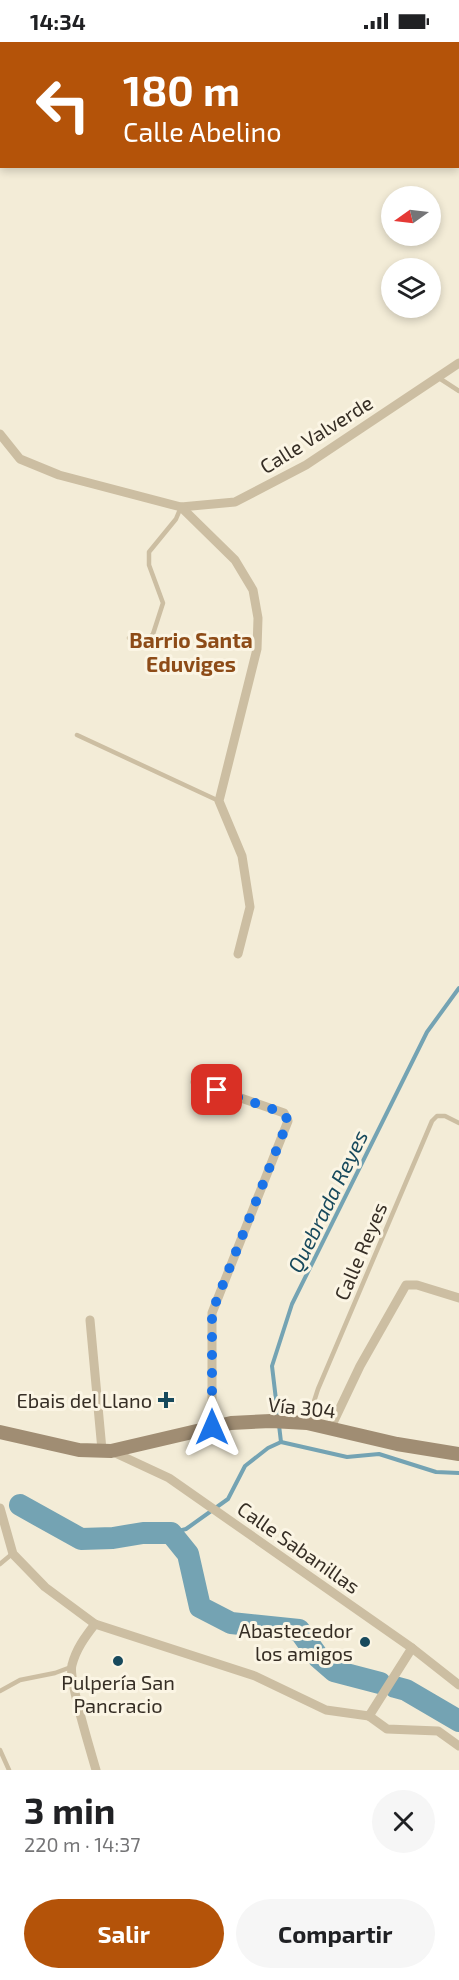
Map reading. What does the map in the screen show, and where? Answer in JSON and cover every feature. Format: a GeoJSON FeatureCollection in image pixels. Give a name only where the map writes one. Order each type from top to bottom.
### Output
{"type":"FeatureCollection","features":[{"type":"Feature","properties":{"kind":"street","name":"Calle Valverde"},"geometry":{"type":"LineString","coordinates":[[0,434],[20,459],[49,471],[181,507],[235,502],[306,465],[459,363]]}},
{"type":"Feature","properties":{"kind":"street"},"geometry":{"type":"LineString","coordinates":[[181,507],[235,560],[253,590],[258,618],[257,649],[219,801],[242,856],[250,907],[238,954]]}},
{"type":"Feature","properties":{"kind":"street"},"geometry":{"type":"LineString","coordinates":[[195,1082],[284,1113],[288,1121],[212,1312],[212,1427]]}},
{"type":"Feature","properties":{"kind":"street"},"geometry":{"type":"LineString","coordinates":[[331,1427],[360,1366],[406,1285],[417,1285],[459,1298]]}},
{"type":"Feature","properties":{"kind":"street"},"geometry":{"type":"LineString","coordinates":[[90,1320],[107,1450]]}},
{"type":"Feature","properties":{"kind":"street","name":"Vía 304"},"geometry":{"type":"LineString","coordinates":[[0,1432],[79,1449],[107,1450],[231,1423],[271,1421],[331,1427],[397,1444],[459,1454]]}},
{"type":"Feature","properties":{"kind":"street","name":"Calle Sabanillas"},"geometry":{"type":"LineString","coordinates":[[107,1450],[170,1478],[412,1648],[459,1685]]}},
{"type":"Feature","properties":{"kind":"street"},"geometry":{"type":"LineString","coordinates":[[0,1508],[13,1554],[45,1587],[95,1624],[255,1676],[326,1710],[369,1716],[387,1729],[438,1731],[459,1746]]}},
{"type":"Feature","properties":{"kind":"street"},"geometry":{"type":"LineString","coordinates":[[95,1624],[81,1642],[71,1667],[80,1712],[96,1770]]}},
{"type":"Feature","properties":{"kind":"street"},"geometry":{"type":"LineString","coordinates":[[369,1716],[412,1648]]}},
{"type":"Feature","properties":{"kind":"lane"},"geometry":{"type":"LineString","coordinates":[[439,378],[459,391]]}},
{"type":"Feature","properties":{"kind":"lane"},"geometry":{"type":"LineString","coordinates":[[129,638],[146,641],[153,634],[163,603],[149,565],[149,552],[177,519],[181,507]]}},
{"type":"Feature","properties":{"kind":"lane"},"geometry":{"type":"LineString","coordinates":[[77,735],[219,801]]}},
{"type":"Feature","properties":{"kind":"lane","name":"Calle Reyes"},"geometry":{"type":"LineString","coordinates":[[307,1423],[318,1389],[432,1121],[437,1116],[445,1116],[459,1123]]}},
{"type":"Feature","properties":{"kind":"lane"},"geometry":{"type":"LineString","coordinates":[[0,1564],[13,1554]]}},
{"type":"Feature","properties":{"kind":"lane"},"geometry":{"type":"LineString","coordinates":[[0,1691],[20,1680],[55,1673],[71,1667]]}},
{"type":"Feature","properties":{"kind":"lane"},"geometry":{"type":"LineString","coordinates":[[0,1750],[9,1770]]}},
{"type":"Feature","properties":{"kind":"waterway","name":"Quebrada Reyes"},"geometry":{"type":"LineString","coordinates":[[281,1442],[272,1366],[292,1304],[427,1032],[459,988]]}},
{"type":"Feature","properties":{"kind":"waterway"},"geometry":{"type":"LineString","coordinates":[[171,1533],[186,1529],[228,1499],[245,1466],[268,1448],[281,1442],[347,1457],[379,1454],[436,1472],[459,1473]]}},
{"type":"Feature","properties":{"kind":"waterway"},"geometry":{"type":"LineString","coordinates":[[20,1505],[81,1539],[113,1538],[143,1533],[171,1533],[188,1554],[200,1607],[231,1623],[299,1630],[319,1658],[334,1671],[380,1683]]}},
{"type":"Feature","properties":{"kind":"waterway"},"geometry":{"type":"LineString","coordinates":[[395,1687],[406,1690],[459,1721]]}},
{"type":"Feature","properties":{"kind":"place","name":"Ebais del Llano"},"geometry":{"type":"Point","coordinates":[166,1400]}},
{"type":"Feature","properties":{"kind":"place","name":"Abastecedor los amigos"},"geometry":{"type":"Point","coordinates":[365,1642]}},
{"type":"Feature","properties":{"kind":"place","name":"Pulpería San Pancracio"},"geometry":{"type":"Point","coordinates":[118,1661]}},
{"type":"Feature","properties":{"kind":"district","name":"Barrio Santa Eduviges"},"geometry":{"type":"Point","coordinates":[191,651]}},
{"type":"Feature","properties":{"kind":"route"},"geometry":{"type":"LineString","coordinates":[[212,1427],[212,1312],[288,1121],[284,1113],[217,1090]]}}]}
